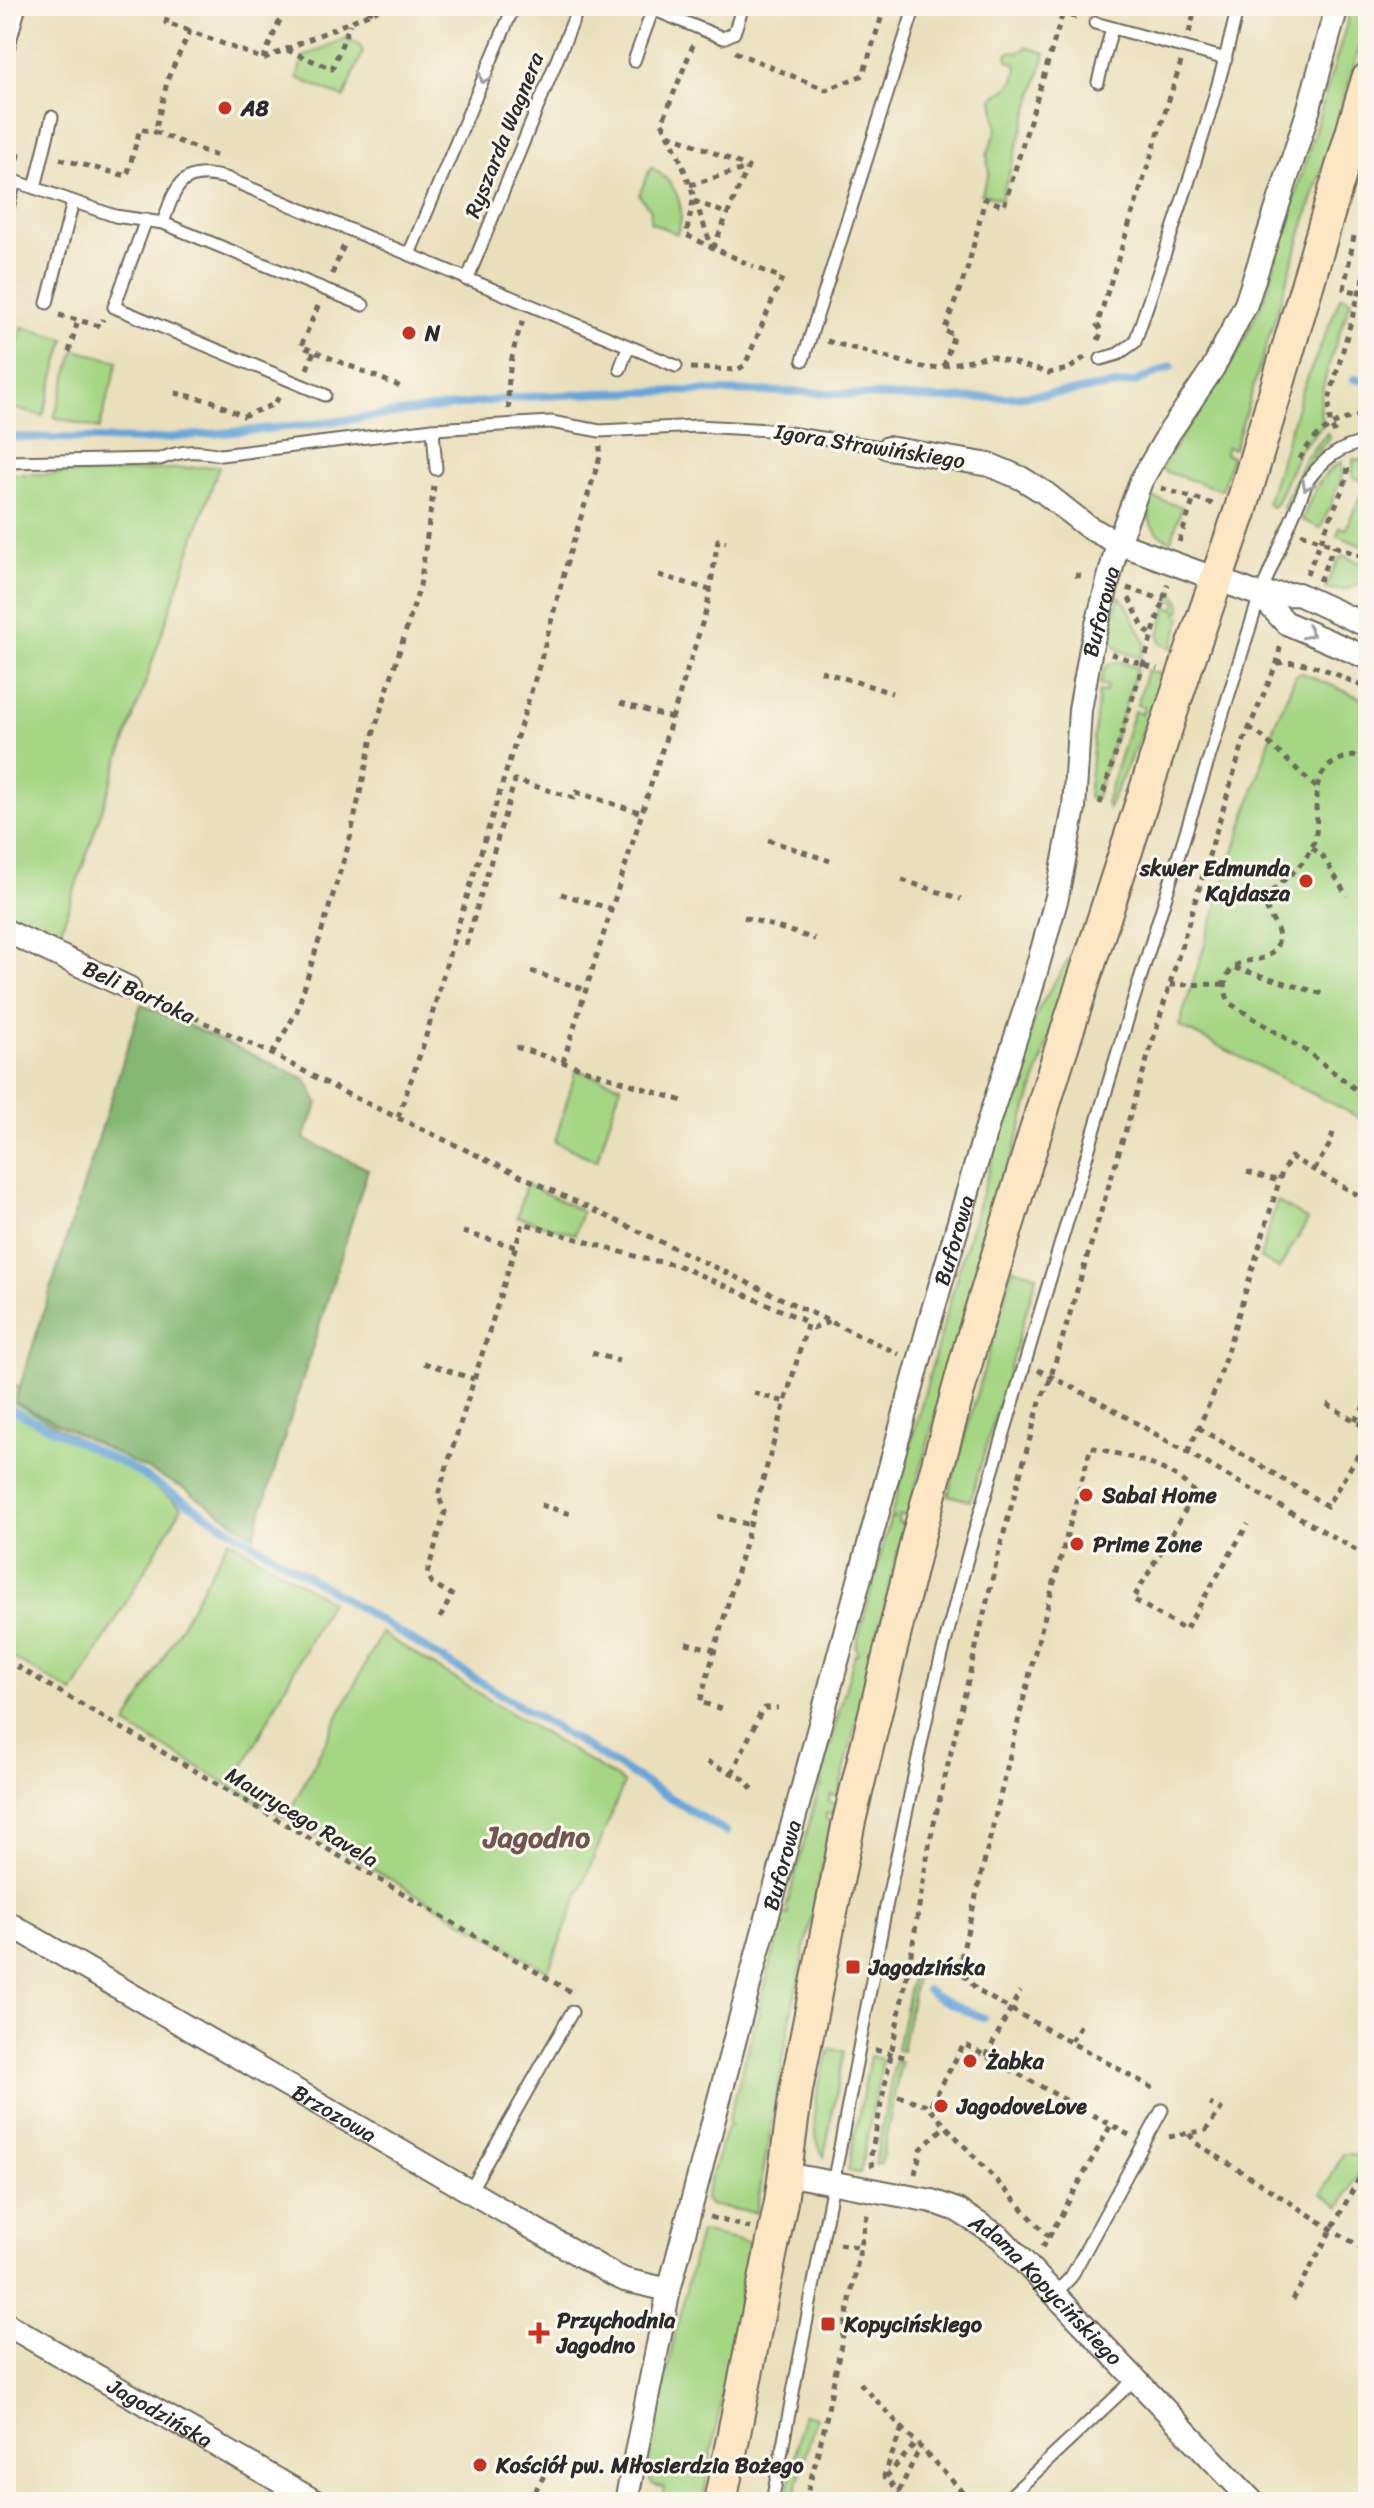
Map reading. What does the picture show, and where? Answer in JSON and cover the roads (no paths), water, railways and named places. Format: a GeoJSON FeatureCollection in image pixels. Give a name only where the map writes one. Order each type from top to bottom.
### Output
{"type":"FeatureCollection","features":[{"type":"Feature","properties":{"kind":"main road"},"geometry":{"type":"LineString","coordinates":[[720,2502],[785,2174],[796,2090],[849,1821],[922,1522],[971,1344],[1055,1068],[1256,458],[1368,79]]}},
{"type":"Feature","properties":{"kind":"street","name":"Buforowa"},"geometry":{"type":"LineString","coordinates":[[626,2502],[669,2290],[689,2211],[918,1361],[1057,897],[1074,808],[1076,754],[1085,679],[1118,543],[1141,481],[1213,368],[1246,304],[1307,115],[1337,6]]}},
{"type":"Feature","properties":{"kind":"street","name":"Igora Strawińskiego"},"geometry":{"type":"LineString","coordinates":[[888,448],[990,465],[1021,478],[1088,527],[1118,543],[1260,595]]}},
{"type":"Feature","properties":{"kind":"street"},"geometry":{"type":"LineString","coordinates":[[1260,595],[1298,594],[1368,626]]}},
{"type":"Feature","properties":{"kind":"street"},"geometry":{"type":"LineString","coordinates":[[1260,595],[1286,623],[1368,658]]}},
{"type":"Feature","properties":{"kind":"street","name":"Beli Bartoka"},"geometry":{"type":"LineString","coordinates":[[6,931],[129,988]]}},
{"type":"Feature","properties":{"kind":"street","name":"Brzozowa"},"geometry":{"type":"LineString","coordinates":[[6,1922],[612,2274],[669,2290]]}},
{"type":"Feature","properties":{"kind":"street","name":"Adama Kopycińskiego"},"geometry":{"type":"LineString","coordinates":[[785,2174],[907,2195],[957,2210],[1000,2237],[1253,2502]]}},
{"type":"Feature","properties":{"kind":"street","name":"Jagodzińska"},"geometry":{"type":"LineString","coordinates":[[6,2324],[316,2502]]}},
{"type":"Feature","properties":{"kind":"lane"},"geometry":{"type":"LineString","coordinates":[[6,56],[20,6]]}},
{"type":"Feature","properties":{"kind":"lane"},"geometry":{"type":"LineString","coordinates":[[409,254],[514,6]]}},
{"type":"Feature","properties":{"kind":"lane","name":"Ryszarda Wagnera"},"geometry":{"type":"LineString","coordinates":[[467,280],[579,6]]}},
{"type":"Feature","properties":{"kind":"lane"},"geometry":{"type":"LineString","coordinates":[[634,61],[649,8],[723,38],[734,33],[743,6]]}},
{"type":"Feature","properties":{"kind":"lane"},"geometry":{"type":"LineString","coordinates":[[803,360],[915,6]]}},
{"type":"Feature","properties":{"kind":"lane"},"geometry":{"type":"LineString","coordinates":[[1101,359],[1118,354],[1135,342],[1226,59],[1238,6]]}},
{"type":"Feature","properties":{"kind":"lane"},"geometry":{"type":"LineString","coordinates":[[1095,23],[1226,59]]}},
{"type":"Feature","properties":{"kind":"lane"},"geometry":{"type":"LineString","coordinates":[[1098,82],[1112,28]]}},
{"type":"Feature","properties":{"kind":"lane"},"geometry":{"type":"LineString","coordinates":[[35,188],[52,117]]}},
{"type":"Feature","properties":{"kind":"lane"},"geometry":{"type":"LineString","coordinates":[[163,223],[171,198],[183,179],[189,175],[207,173],[226,178],[628,347],[681,365]]}},
{"type":"Feature","properties":{"kind":"lane"},"geometry":{"type":"LineString","coordinates":[[6,215],[11,179],[115,216],[163,223],[363,305]]}},
{"type":"Feature","properties":{"kind":"lane"},"geometry":{"type":"LineString","coordinates":[[47,303],[73,202]]}},
{"type":"Feature","properties":{"kind":"lane"},"geometry":{"type":"LineString","coordinates":[[146,220],[114,307],[325,395]]}},
{"type":"Feature","properties":{"kind":"lane"},"geometry":{"type":"LineString","coordinates":[[620,369],[628,347]]}},
{"type":"Feature","properties":{"kind":"lane","name":"Igora Strawińskiego"},"geometry":{"type":"LineString","coordinates":[[6,462],[160,459],[178,452],[203,451],[221,455],[433,429],[551,422],[600,431],[698,426],[769,430],[888,448]]}},
{"type":"Feature","properties":{"kind":"lane"},"geometry":{"type":"LineString","coordinates":[[433,429],[436,469]]}},
{"type":"Feature","properties":{"kind":"lane"},"geometry":{"type":"LineString","coordinates":[[772,2502],[886,1907],[932,1693],[1023,1362],[1183,836],[1260,595],[1308,480],[1320,463],[1343,447],[1367,442]]}},
{"type":"Feature","properties":{"kind":"lane"},"geometry":{"type":"LineString","coordinates":[[470,2191],[572,2012]]}},
{"type":"Feature","properties":{"kind":"lane"},"geometry":{"type":"LineString","coordinates":[[1055,2294],[1071,2277],[1162,2110]]}},
{"type":"Feature","properties":{"kind":"lane"},"geometry":{"type":"LineString","coordinates":[[1004,2502],[1135,2379]]}},
{"type":"Feature","properties":{"kind":"waterway"},"geometry":{"type":"LineString","coordinates":[[6,437],[145,440],[307,425],[521,397],[600,393],[802,392],[941,399],[1011,397],[1135,382],[1172,366]]}},
{"type":"Feature","properties":{"kind":"waterway"},"geometry":{"type":"LineString","coordinates":[[1354,379],[1368,381]]}},
{"type":"Feature","properties":{"kind":"waterway"},"geometry":{"type":"LineString","coordinates":[[6,1407],[127,1466],[726,1832]]}},
{"type":"Feature","properties":{"kind":"waterway"},"geometry":{"type":"LineString","coordinates":[[927,1990],[983,2018]]}},
{"type":"Feature","properties":{"kind":"place","name":"A8"},"geometry":{"type":"Point","coordinates":[225,108]}},
{"type":"Feature","properties":{"kind":"place","name":"N"},"geometry":{"type":"Point","coordinates":[409,333]}},
{"type":"Feature","properties":{"kind":"place","name":"skwer Edmunda Kajdasza"},"geometry":{"type":"Point","coordinates":[1306,881]}},
{"type":"Feature","properties":{"kind":"place","name":"Sabai Home"},"geometry":{"type":"Point","coordinates":[1086,1495]}},
{"type":"Feature","properties":{"kind":"place","name":"Prime Zone"},"geometry":{"type":"Point","coordinates":[1077,1544]}},
{"type":"Feature","properties":{"kind":"place","name":"Jagodzińska"},"geometry":{"type":"Point","coordinates":[853,1967]}},
{"type":"Feature","properties":{"kind":"place","name":"Żabka"},"geometry":{"type":"Point","coordinates":[970,2061]}},
{"type":"Feature","properties":{"kind":"place","name":"JagodoveLove"},"geometry":{"type":"Point","coordinates":[941,2106]}},
{"type":"Feature","properties":{"kind":"place","name":"Kopycińskiego"},"geometry":{"type":"Point","coordinates":[828,2324]}},
{"type":"Feature","properties":{"kind":"place","name":"Przychodnia Jagodno"},"geometry":{"type":"Point","coordinates":[539,2333]}},
{"type":"Feature","properties":{"kind":"place","name":"Kościół pw. Miłosierdzia Bożego"},"geometry":{"type":"Point","coordinates":[480,2465]}},
{"type":"Feature","properties":{"kind":"district","name":"Jagodno"},"geometry":{"type":"Point","coordinates":[537,1837]}}]}
